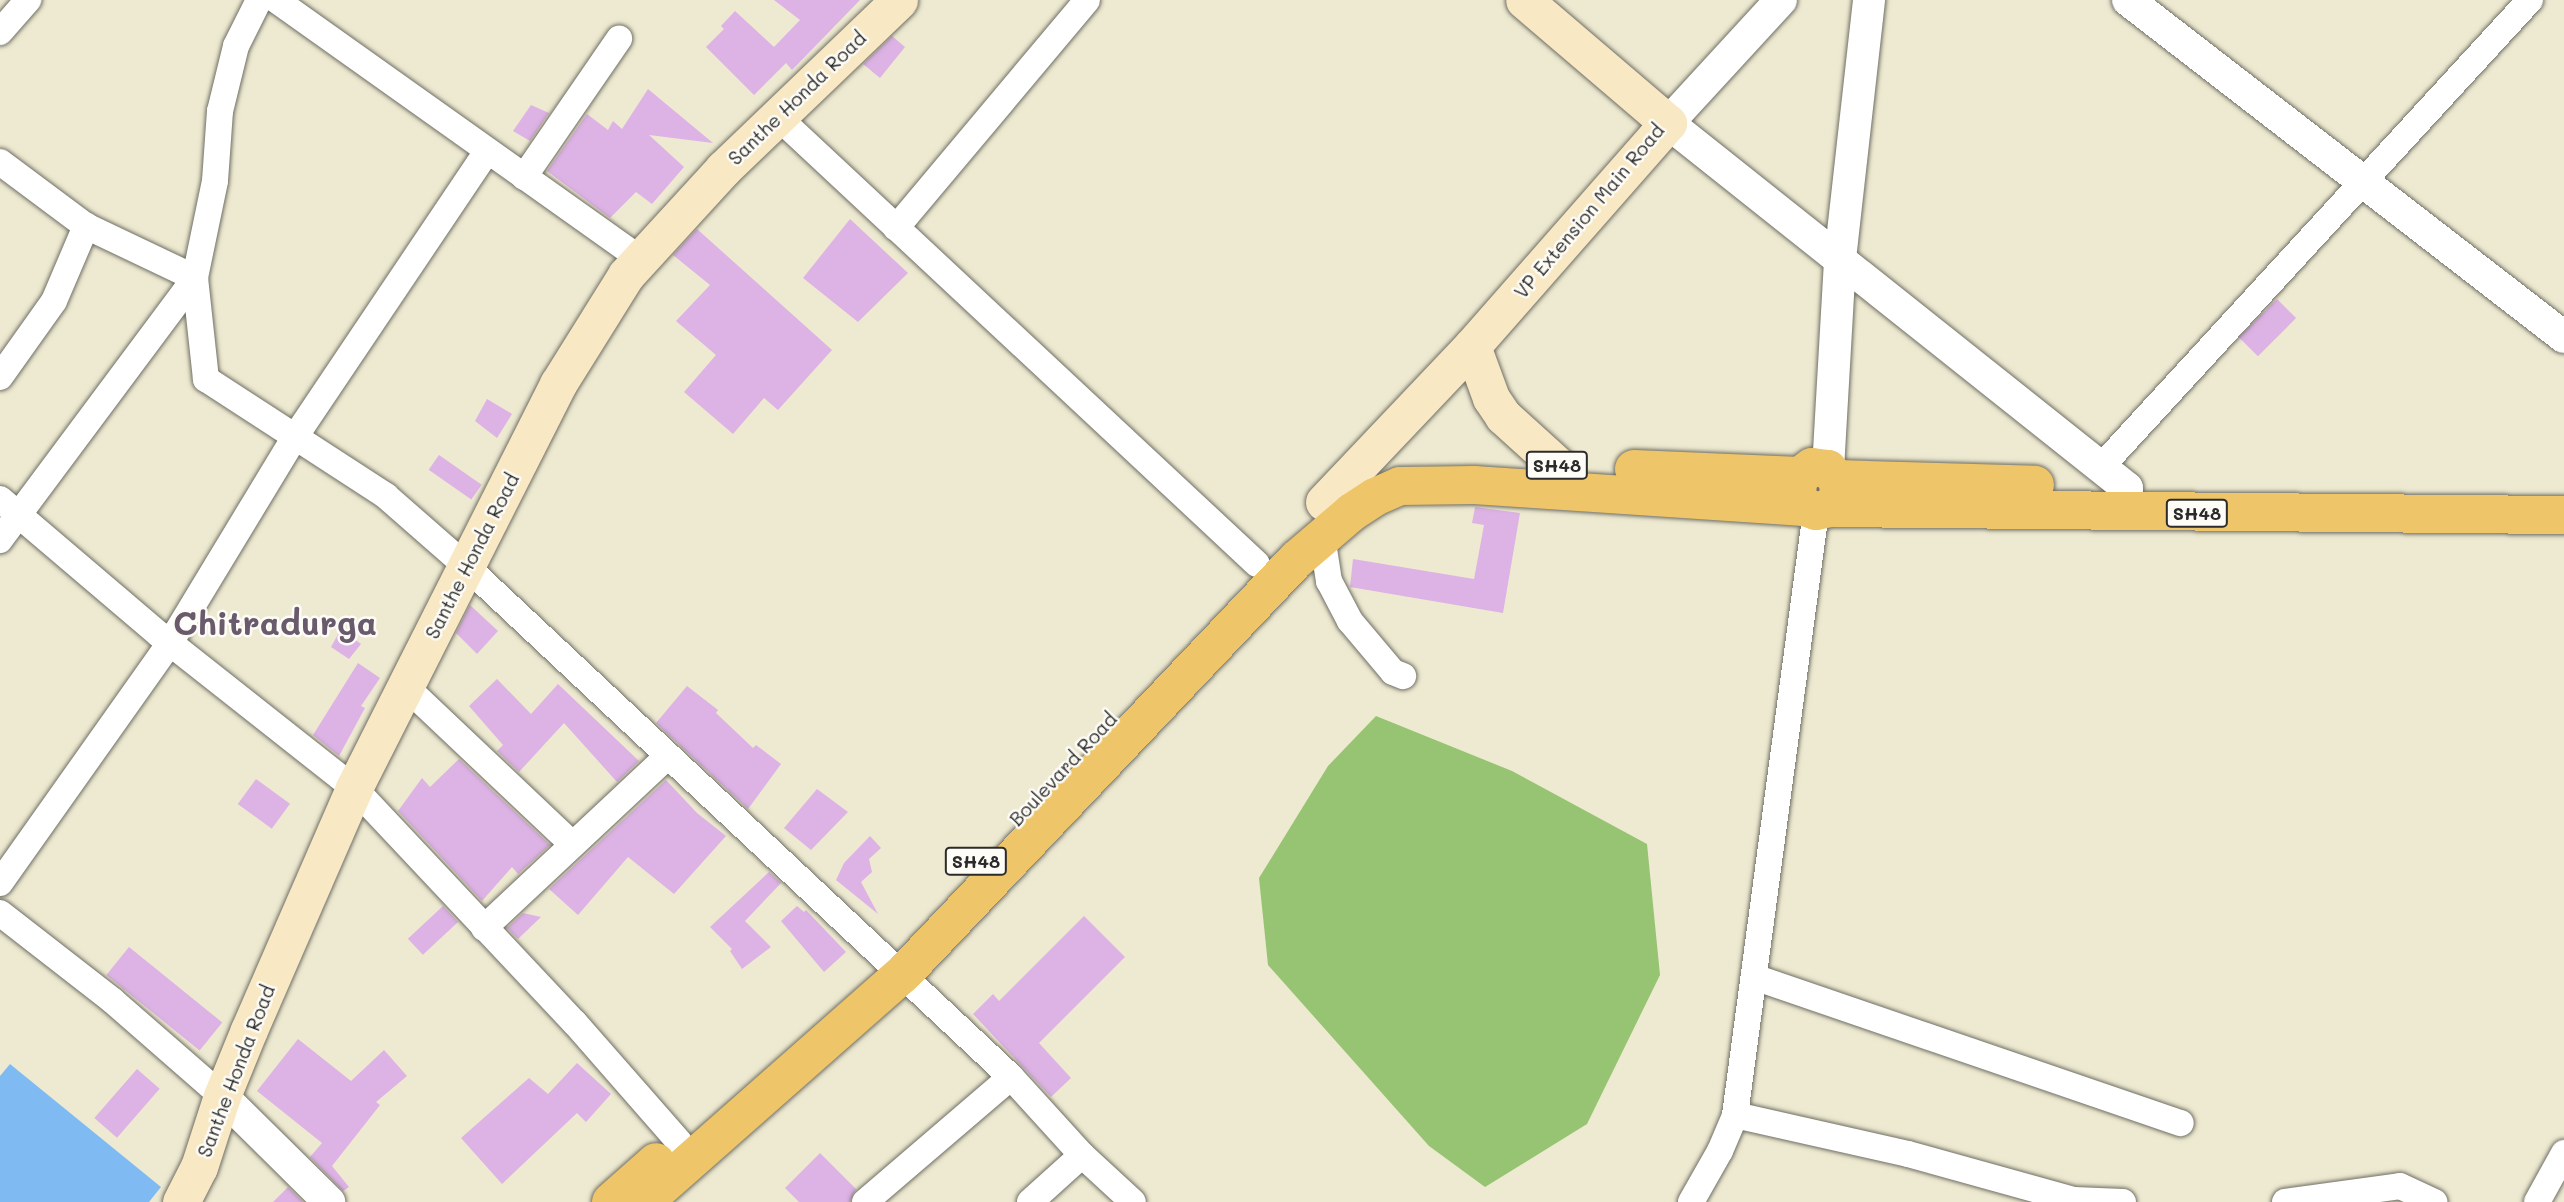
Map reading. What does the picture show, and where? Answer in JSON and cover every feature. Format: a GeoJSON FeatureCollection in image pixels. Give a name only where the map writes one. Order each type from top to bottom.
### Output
{"type":"FeatureCollection","features":[{"type":"Feature","properties":{"kind":"main road","name":"Santhe Honda Road"},"geometry":{"type":"LineString","coordinates":[[181,1202],[199,1167],[222,1096],[354,788],[558,384],[626,275],[723,169],[899,0]]}},
{"type":"Feature","properties":{"kind":"main road","name":"VP Extension Main Road"},"geometry":{"type":"LineString","coordinates":[[1327,516],[1668,123],[1524,0]]}},
{"type":"Feature","properties":{"kind":"main road"},"geometry":{"type":"LineString","coordinates":[[1472,346],[1486,388],[1503,416],[1557,465]]}},
{"type":"Feature","properties":{"kind":"main road","name":"SH48"},"geometry":{"type":"LineString","coordinates":[[1327,516],[1355,480],[1385,466],[1415,460],[1557,465],[1819,492]]}},
{"type":"Feature","properties":{"kind":"main road","name":"SH48"},"geometry":{"type":"LineString","coordinates":[[1327,516],[1400,486],[1434,484],[1819,492],[2564,489]]}},
{"type":"Feature","properties":{"kind":"main road","name":"SH48"},"geometry":{"type":"LineString","coordinates":[[2118,489],[2564,515]]}},
{"type":"Feature","properties":{"kind":"main road","name":"Boulevard Road"},"geometry":{"type":"LineString","coordinates":[[611,1202],[679,1142],[894,966],[1257,564],[1327,516]]}},
{"type":"Feature","properties":{"kind":"main road","name":"Boulevard Road"},"geometry":{"type":"LineString","coordinates":[[644,1202],[894,966],[1327,516]]}},
{"type":"Feature","properties":{"kind":"street"},"geometry":{"type":"LineString","coordinates":[[0,32],[28,0]]}},
{"type":"Feature","properties":{"kind":"street"},"geometry":{"type":"LineString","coordinates":[[259,0],[236,46],[220,111],[215,181],[195,278],[206,379],[386,496],[467,567],[1011,1077],[1082,1155],[1133,1202]]}},
{"type":"Feature","properties":{"kind":"street"},"geometry":{"type":"LineString","coordinates":[[276,0],[641,259]]}},
{"type":"Feature","properties":{"kind":"street"},"geometry":{"type":"LineString","coordinates":[[897,228],[1087,0]]}},
{"type":"Feature","properties":{"kind":"street"},"geometry":{"type":"LineString","coordinates":[[1781,0],[1668,123],[1840,259],[2118,489],[2364,183],[2530,0]]}},
{"type":"Feature","properties":{"kind":"street"},"geometry":{"type":"LineString","coordinates":[[1691,1202],[1720,1152],[1735,1115],[1819,492],[1840,259],[1869,0]]}},
{"type":"Feature","properties":{"kind":"street"},"geometry":{"type":"LineString","coordinates":[[2128,0],[2564,337]]}},
{"type":"Feature","properties":{"kind":"street"},"geometry":{"type":"LineString","coordinates":[[524,177],[619,38]]}},
{"type":"Feature","properties":{"kind":"street"},"geometry":{"type":"LineString","coordinates":[[778,117],[1257,564]]}},
{"type":"Feature","properties":{"kind":"street"},"geometry":{"type":"LineString","coordinates":[[0,883],[170,643],[295,437],[487,151]]}},
{"type":"Feature","properties":{"kind":"street"},"geometry":{"type":"LineString","coordinates":[[0,162],[86,226],[195,278]]}},
{"type":"Feature","properties":{"kind":"street"},"geometry":{"type":"LineString","coordinates":[[0,377],[54,301],[86,226]]}},
{"type":"Feature","properties":{"kind":"street"},"geometry":{"type":"LineString","coordinates":[[0,540],[9,507],[195,278]]}},
{"type":"Feature","properties":{"kind":"street"},"geometry":{"type":"LineString","coordinates":[[9,507],[170,643],[354,788],[575,1023],[679,1142]]}},
{"type":"Feature","properties":{"kind":"street"},"geometry":{"type":"LineString","coordinates":[[1327,516],[1329,581],[1350,621],[1392,672],[1403,676]]}},
{"type":"Feature","properties":{"kind":"street"},"geometry":{"type":"LineString","coordinates":[[406,687],[572,844]]}},
{"type":"Feature","properties":{"kind":"street"},"geometry":{"type":"LineString","coordinates":[[484,928],[668,756]]}},
{"type":"Feature","properties":{"kind":"street"},"geometry":{"type":"LineString","coordinates":[[0,913],[113,1001],[222,1096],[329,1202]]}},
{"type":"Feature","properties":{"kind":"street"},"geometry":{"type":"LineString","coordinates":[[1754,977],[2181,1124]]}},
{"type":"Feature","properties":{"kind":"street"},"geometry":{"type":"LineString","coordinates":[[865,1202],[1011,1077]]}},
{"type":"Feature","properties":{"kind":"street"},"geometry":{"type":"LineString","coordinates":[[1735,1115],[1908,1154],[2074,1200],[2123,1202]]}},
{"type":"Feature","properties":{"kind":"street"},"geometry":{"type":"LineString","coordinates":[[2537,1202],[2564,1153]]}},
{"type":"Feature","properties":{"kind":"street"},"geometry":{"type":"LineString","coordinates":[[1030,1202],[1082,1155]]}},
{"type":"Feature","properties":{"kind":"street"},"geometry":{"type":"LineString","coordinates":[[2285,1202],[2400,1185],[2435,1202]]}},
{"type":"Feature","properties":{"kind":"green space"},"geometry":{"type":"Polygon","coordinates":[[[1376,716],[1512,771],[1647,844],[1660,975],[1587,1124],[1485,1187],[1429,1146],[1268,965],[1259,878],[1328,766],[1376,716]]]}},
{"type":"Feature","properties":{"kind":"water"},"geometry":{"type":"Polygon","coordinates":[[[10,1064],[161,1187],[149,1202],[0,1202],[0,1076],[10,1064]]]}},
{"type":"Feature","properties":{"kind":"building"},"geometry":{"type":"Polygon","coordinates":[[[774,0],[860,0],[792,70],[786,63],[754,95],[706,47],[724,29],[721,26],[735,11],[774,47],[800,20],[774,0]]]}},
{"type":"Feature","properties":{"kind":"building"},"geometry":{"type":"Polygon","coordinates":[[[892,36],[905,47],[880,78],[863,64],[892,36]]]}},
{"type":"Feature","properties":{"kind":"building"},"geometry":{"type":"Polygon","coordinates":[[[648,89],[713,143],[649,135],[684,167],[652,204],[636,192],[610,218],[547,171],[587,114],[608,130],[613,121],[622,129],[648,89]]]}},
{"type":"Feature","properties":{"kind":"building"},"geometry":{"type":"Polygon","coordinates":[[[531,105],[549,113],[530,141],[513,131],[531,105]]]}},
{"type":"Feature","properties":{"kind":"building"},"geometry":{"type":"Polygon","coordinates":[[[850,219],[908,273],[858,322],[803,278],[850,219]]]}},
{"type":"Feature","properties":{"kind":"building"},"geometry":{"type":"Polygon","coordinates":[[[697,229],[832,350],[778,410],[764,398],[733,434],[684,392],[716,355],[676,321],[710,285],[673,255],[697,229]]]}},
{"type":"Feature","properties":{"kind":"building"},"geometry":{"type":"Polygon","coordinates":[[[2277,299],[2296,318],[2258,356],[2239,337],[2277,299]]]}},
{"type":"Feature","properties":{"kind":"building"},"geometry":{"type":"Polygon","coordinates":[[[487,399],[512,414],[497,438],[475,421],[487,399]]]}},
{"type":"Feature","properties":{"kind":"building"},"geometry":{"type":"Polygon","coordinates":[[[439,455],[482,485],[471,500],[429,470],[439,455]]]}},
{"type":"Feature","properties":{"kind":"building"},"geometry":{"type":"Polygon","coordinates":[[[1475,507],[1520,513],[1503,613],[1350,587],[1353,559],[1474,579],[1484,525],[1472,523],[1475,507]]]}},
{"type":"Feature","properties":{"kind":"building"},"geometry":{"type":"Polygon","coordinates":[[[470,605],[498,631],[477,654],[456,633],[470,605]]]}},
{"type":"Feature","properties":{"kind":"building"},"geometry":{"type":"Polygon","coordinates":[[[341,629],[361,644],[349,659],[331,647],[341,629]]]}},
{"type":"Feature","properties":{"kind":"building"},"geometry":{"type":"Polygon","coordinates":[[[358,663],[380,678],[361,706],[365,708],[339,756],[313,735],[358,663]]]}},
{"type":"Feature","properties":{"kind":"building"},"geometry":{"type":"Polygon","coordinates":[[[497,679],[531,714],[558,684],[639,761],[617,782],[564,723],[519,772],[497,751],[503,745],[469,706],[497,679]]]}},
{"type":"Feature","properties":{"kind":"building"},"geometry":{"type":"Polygon","coordinates":[[[687,686],[718,710],[716,713],[753,748],[756,745],[781,764],[748,809],[656,723],[687,686]]]}},
{"type":"Feature","properties":{"kind":"building"},"geometry":{"type":"Polygon","coordinates":[[[459,759],[550,845],[518,874],[512,867],[482,901],[398,811],[422,778],[430,787],[459,759]]]}},
{"type":"Feature","properties":{"kind":"building"},"geometry":{"type":"Polygon","coordinates":[[[256,779],[290,804],[272,829],[238,804],[256,779]]]}},
{"type":"Feature","properties":{"kind":"building"},"geometry":{"type":"Polygon","coordinates":[[[666,780],[697,813],[726,836],[674,894],[628,857],[578,915],[549,889],[666,780]]]}},
{"type":"Feature","properties":{"kind":"building"},"geometry":{"type":"Polygon","coordinates":[[[817,789],[848,812],[811,850],[784,828],[817,789]]]}},
{"type":"Feature","properties":{"kind":"building"},"geometry":{"type":"Polygon","coordinates":[[[870,836],[881,848],[869,859],[872,872],[861,882],[878,914],[836,880],[844,863],[870,836]]]}},
{"type":"Feature","properties":{"kind":"building"},"geometry":{"type":"Polygon","coordinates":[[[769,872],[781,883],[745,921],[771,947],[742,969],[730,951],[732,949],[710,927],[769,872]]]}},
{"type":"Feature","properties":{"kind":"building"},"geometry":{"type":"Polygon","coordinates":[[[443,906],[458,922],[423,955],[408,939],[443,906]]]}},
{"type":"Feature","properties":{"kind":"building"},"geometry":{"type":"Polygon","coordinates":[[[797,906],[804,912],[806,910],[846,952],[824,972],[781,921],[797,906]]]}},
{"type":"Feature","properties":{"kind":"building"},"geometry":{"type":"Polygon","coordinates":[[[523,913],[541,917],[518,939],[507,928],[523,913]]]}},
{"type":"Feature","properties":{"kind":"building"},"geometry":{"type":"Polygon","coordinates":[[[1084,916],[1125,957],[1039,1043],[1071,1078],[1051,1097],[973,1014],[993,994],[999,1001],[1084,916]]]}},
{"type":"Feature","properties":{"kind":"building"},"geometry":{"type":"Polygon","coordinates":[[[129,947],[222,1023],[200,1050],[106,975],[129,947]]]}},
{"type":"Feature","properties":{"kind":"building"},"geometry":{"type":"Polygon","coordinates":[[[298,1039],[351,1081],[384,1050],[407,1076],[376,1102],[380,1105],[332,1166],[349,1187],[343,1191],[310,1157],[322,1143],[257,1091],[298,1039]]]}},
{"type":"Feature","properties":{"kind":"building"},"geometry":{"type":"Polygon","coordinates":[[[577,1063],[611,1094],[586,1122],[577,1113],[502,1184],[461,1138],[529,1078],[548,1094],[577,1063]]]}},
{"type":"Feature","properties":{"kind":"building"},"geometry":{"type":"Polygon","coordinates":[[[137,1069],[160,1089],[117,1138],[94,1118],[137,1069]]]}},
{"type":"Feature","properties":{"kind":"building"},"geometry":{"type":"Polygon","coordinates":[[[820,1153],[856,1189],[850,1202],[799,1202],[785,1188],[820,1153]]]}},
{"type":"Feature","properties":{"kind":"building"},"geometry":{"type":"Polygon","coordinates":[[[288,1187],[303,1202],[273,1202],[288,1187]]]}},
{"type":"Feature","properties":{"kind":"district","name":"Chitradurga"},"geometry":{"type":"Point","coordinates":[275,622]}}]}
